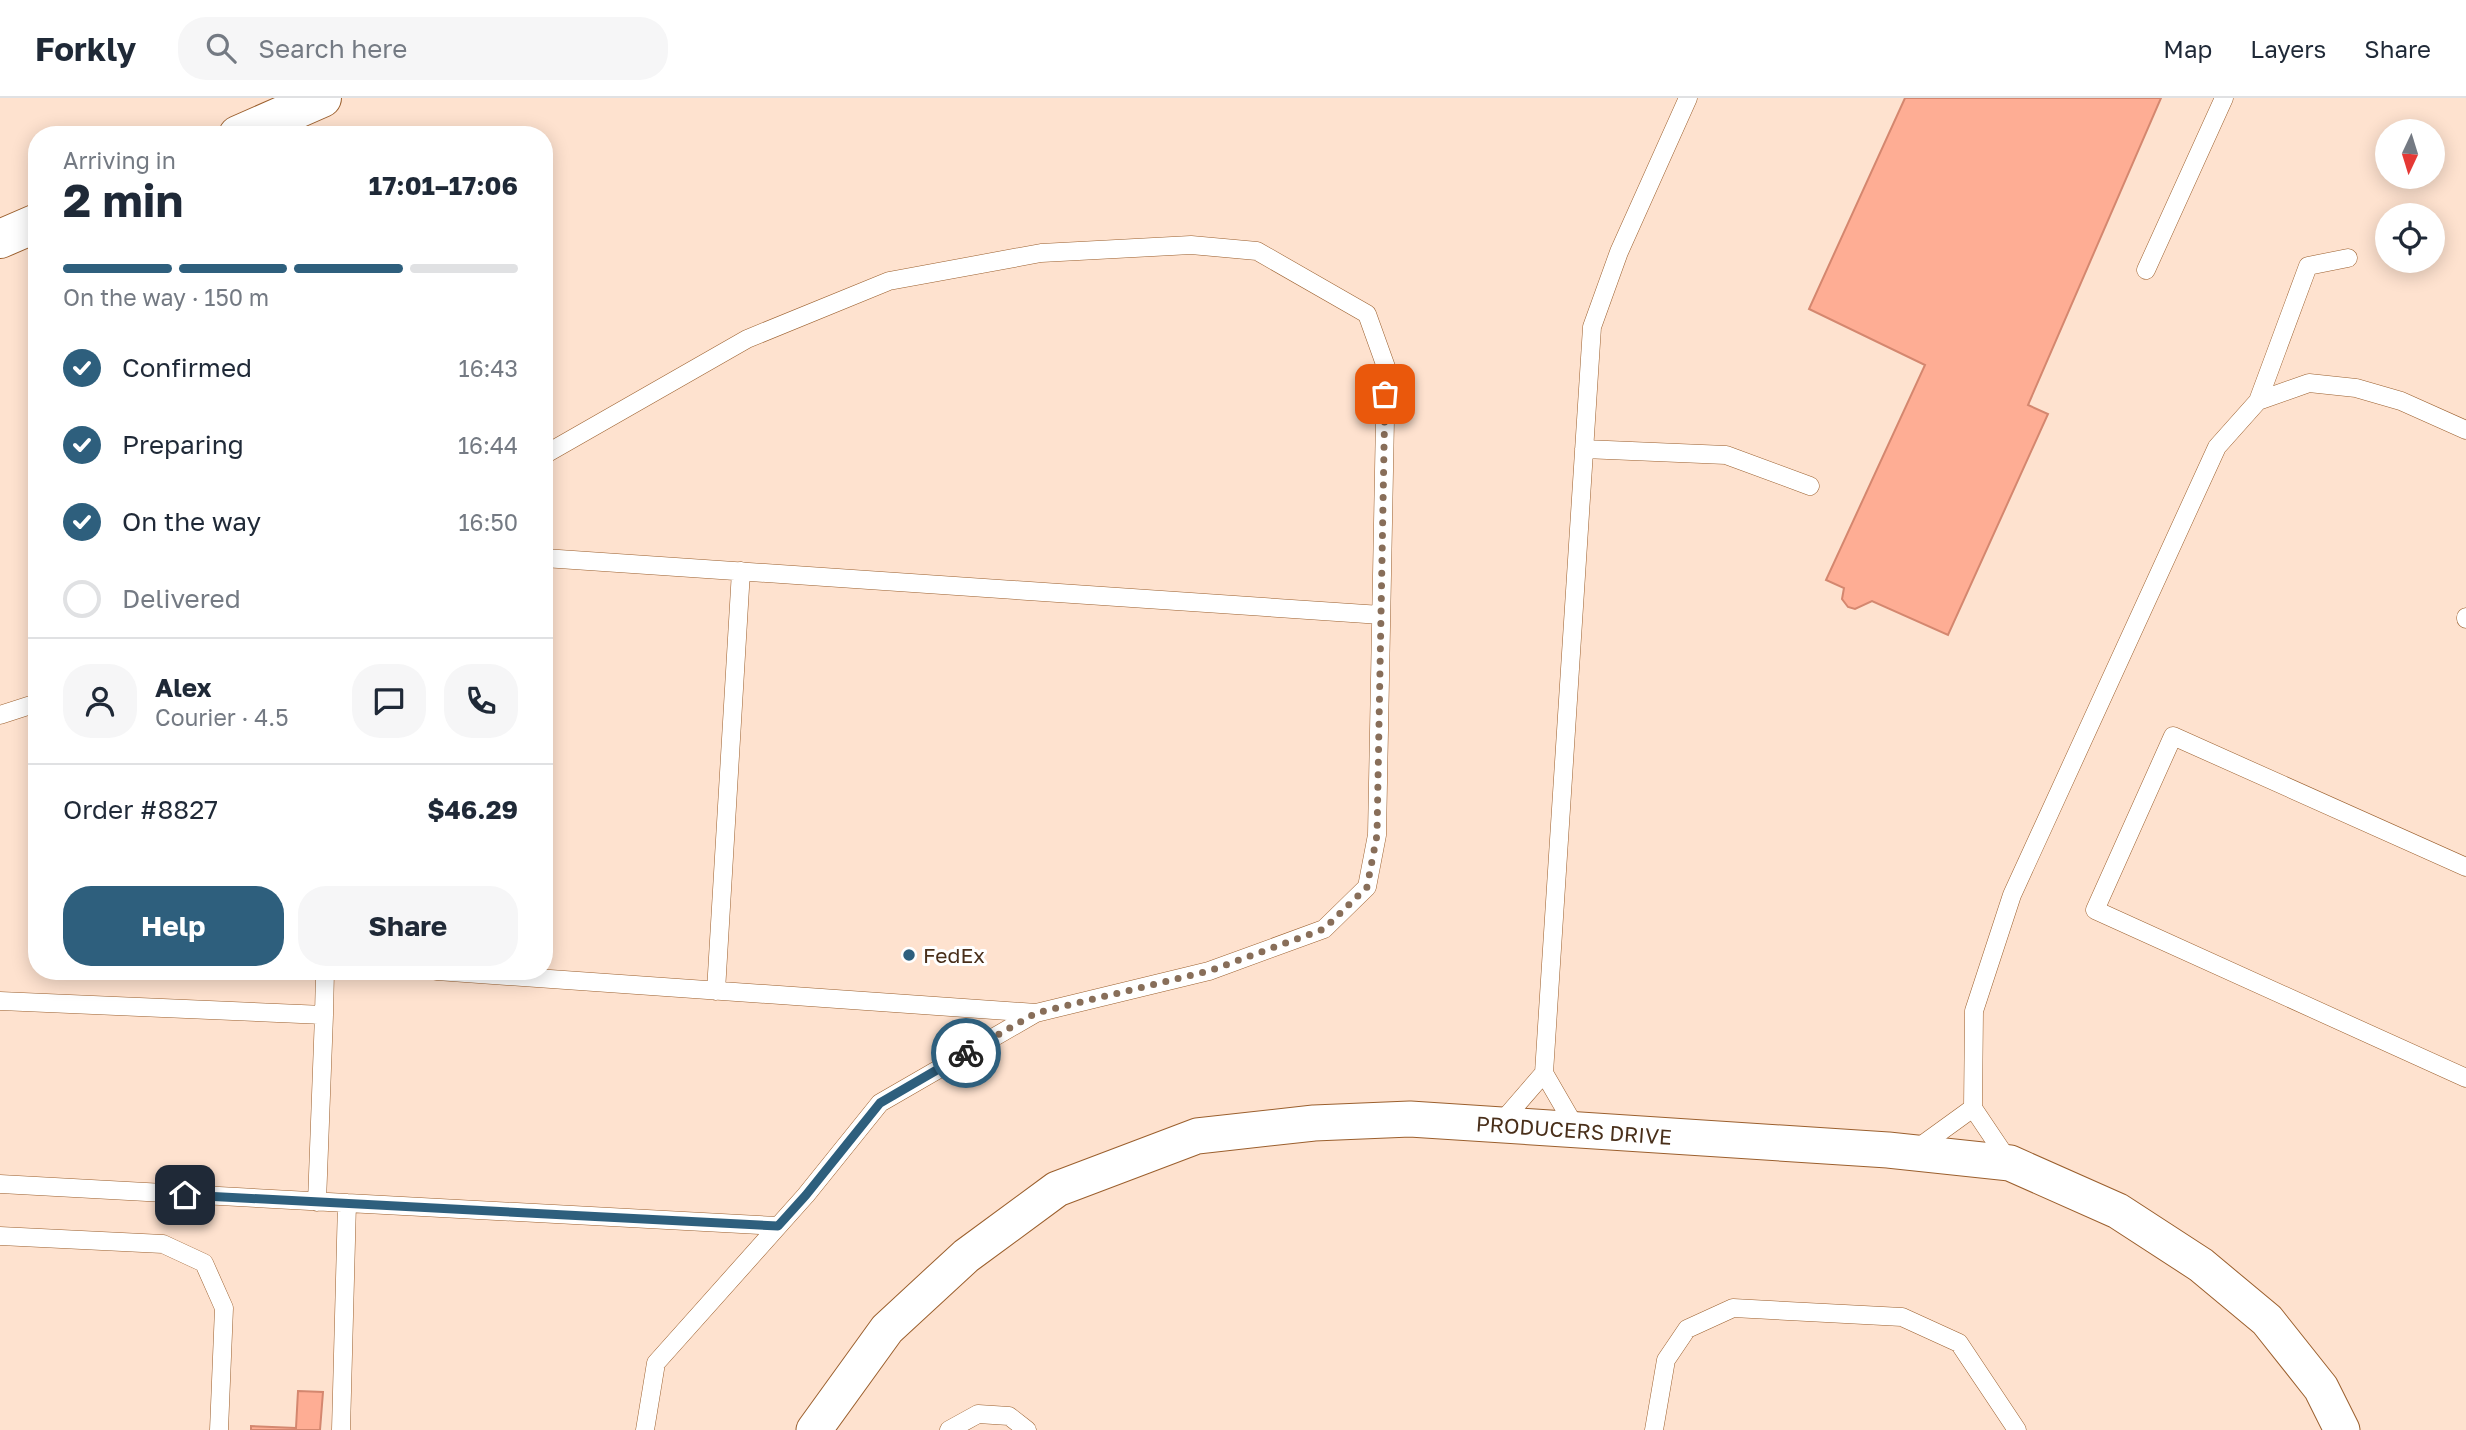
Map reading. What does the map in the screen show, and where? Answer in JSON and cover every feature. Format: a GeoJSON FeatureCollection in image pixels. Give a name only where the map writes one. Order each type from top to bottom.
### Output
{"type":"FeatureCollection","features":[{"type":"Feature","properties":{"kind":"highway"},"geometry":{"type":"LineString","coordinates":[[258,126],[322,98]]}},
{"type":"Feature","properties":{"kind":"highway"},"geometry":{"type":"LineString","coordinates":[[0,239],[28,227]]}},
{"type":"Feature","properties":{"kind":"street","name":"PRODUCERS DRIVE"},"geometry":{"type":"LineString","coordinates":[[814,1430],[887,1329],[966,1256],[1056,1189],[1197,1136],[1314,1123],[1410,1119],[1911,1153],[2010,1163],[2118,1211],[2201,1265],[2267,1320],[2321,1388],[2342,1430]]}},
{"type":"Feature","properties":{"kind":"lane"},"geometry":{"type":"LineString","coordinates":[[1577,1130],[1544,1073],[1592,327],[1619,252],[1688,98]]}},
{"type":"Feature","properties":{"kind":"lane"},"geometry":{"type":"LineString","coordinates":[[2146,270],[2224,98]]}},
{"type":"Feature","properties":{"kind":"lane"},"geometry":{"type":"LineString","coordinates":[[553,450],[747,339],[888,281],[1041,253],[1191,245],[1257,251],[1367,313],[1386,367],[1377,835],[1367,887],[1324,929],[1209,971],[1036,1013],[880,1103],[806,1195],[656,1363],[645,1430]]}},
{"type":"Feature","properties":{"kind":"lane"},"geometry":{"type":"LineString","coordinates":[[2010,1163],[1973,1108],[1974,1011],[2011,895],[2217,447],[2258,401],[2308,266],[2348,258]]}},
{"type":"Feature","properties":{"kind":"lane"},"geometry":{"type":"LineString","coordinates":[[2258,401],[2309,383],[2356,388],[2401,401],[2466,430]]}},
{"type":"Feature","properties":{"kind":"lane"},"geometry":{"type":"LineString","coordinates":[[1584,449],[1726,455],[1810,486]]}},
{"type":"Feature","properties":{"kind":"lane"},"geometry":{"type":"LineString","coordinates":[[553,559],[1381,615]]}},
{"type":"Feature","properties":{"kind":"lane"},"geometry":{"type":"LineString","coordinates":[[716,991],[741,571]]}},
{"type":"Feature","properties":{"kind":"lane"},"geometry":{"type":"LineString","coordinates":[[0,715],[28,706]]}},
{"type":"Feature","properties":{"kind":"lane"},"geometry":{"type":"LineString","coordinates":[[2466,867],[2174,736],[2095,910],[2466,1077]]}},
{"type":"Feature","properties":{"kind":"lane"},"geometry":{"type":"LineString","coordinates":[[553,979],[1036,1013]]}},
{"type":"Feature","properties":{"kind":"lane"},"geometry":{"type":"LineString","coordinates":[[317,1202],[325,980]]}},
{"type":"Feature","properties":{"kind":"lane"},"geometry":{"type":"LineString","coordinates":[[0,1002],[324,1015]]}},
{"type":"Feature","properties":{"kind":"lane"},"geometry":{"type":"LineString","coordinates":[[1499,1125],[1544,1073]]}},
{"type":"Feature","properties":{"kind":"lane"},"geometry":{"type":"LineString","coordinates":[[1911,1153],[1973,1108]]}},
{"type":"Feature","properties":{"kind":"lane"},"geometry":{"type":"LineString","coordinates":[[0,1184],[778,1226]]}},
{"type":"Feature","properties":{"kind":"lane"},"geometry":{"type":"LineString","coordinates":[[341,1430],[347,1203]]}},
{"type":"Feature","properties":{"kind":"lane"},"geometry":{"type":"LineString","coordinates":[[0,1236],[163,1244],[204,1263],[224,1308],[219,1430]]}},
{"type":"Feature","properties":{"kind":"lane"},"geometry":{"type":"LineString","coordinates":[[1654,1430],[1666,1360],[1687,1329],[1733,1308],[1902,1317],[1959,1343],[2017,1430]]}},
{"type":"Feature","properties":{"kind":"lane"},"geometry":{"type":"LineString","coordinates":[[949,1430],[978,1414],[1010,1416],[1027,1430]]}},
{"type":"Feature","properties":{"kind":"building"},"geometry":{"type":"Polygon","coordinates":[[[1905,98],[2161,98],[2028,405],[2048,414],[1948,635],[1872,601],[1855,609],[1848,607],[1842,599],[1844,588],[1826,580],[1925,365],[1809,309],[1905,98]]]}},
{"type":"Feature","properties":{"kind":"building"},"geometry":{"type":"Polygon","coordinates":[[[298,1391],[323,1392],[320,1430],[251,1430],[251,1426],[296,1428],[298,1391]]]}},
{"type":"Feature","properties":{"kind":"way so far"},"geometry":{"type":"LineString","coordinates":[[966,1053],[1036,1013],[1209,971],[1324,929],[1367,887],[1377,835],[1385,394]]}},
{"type":"Feature","properties":{"kind":"place","name":"FedEx"},"geometry":{"type":"Point","coordinates":[909,955]}},
{"type":"Feature","properties":{"kind":"route"},"geometry":{"type":"LineString","coordinates":[[185,1195],[778,1226],[880,1103],[966,1053]]}}]}
